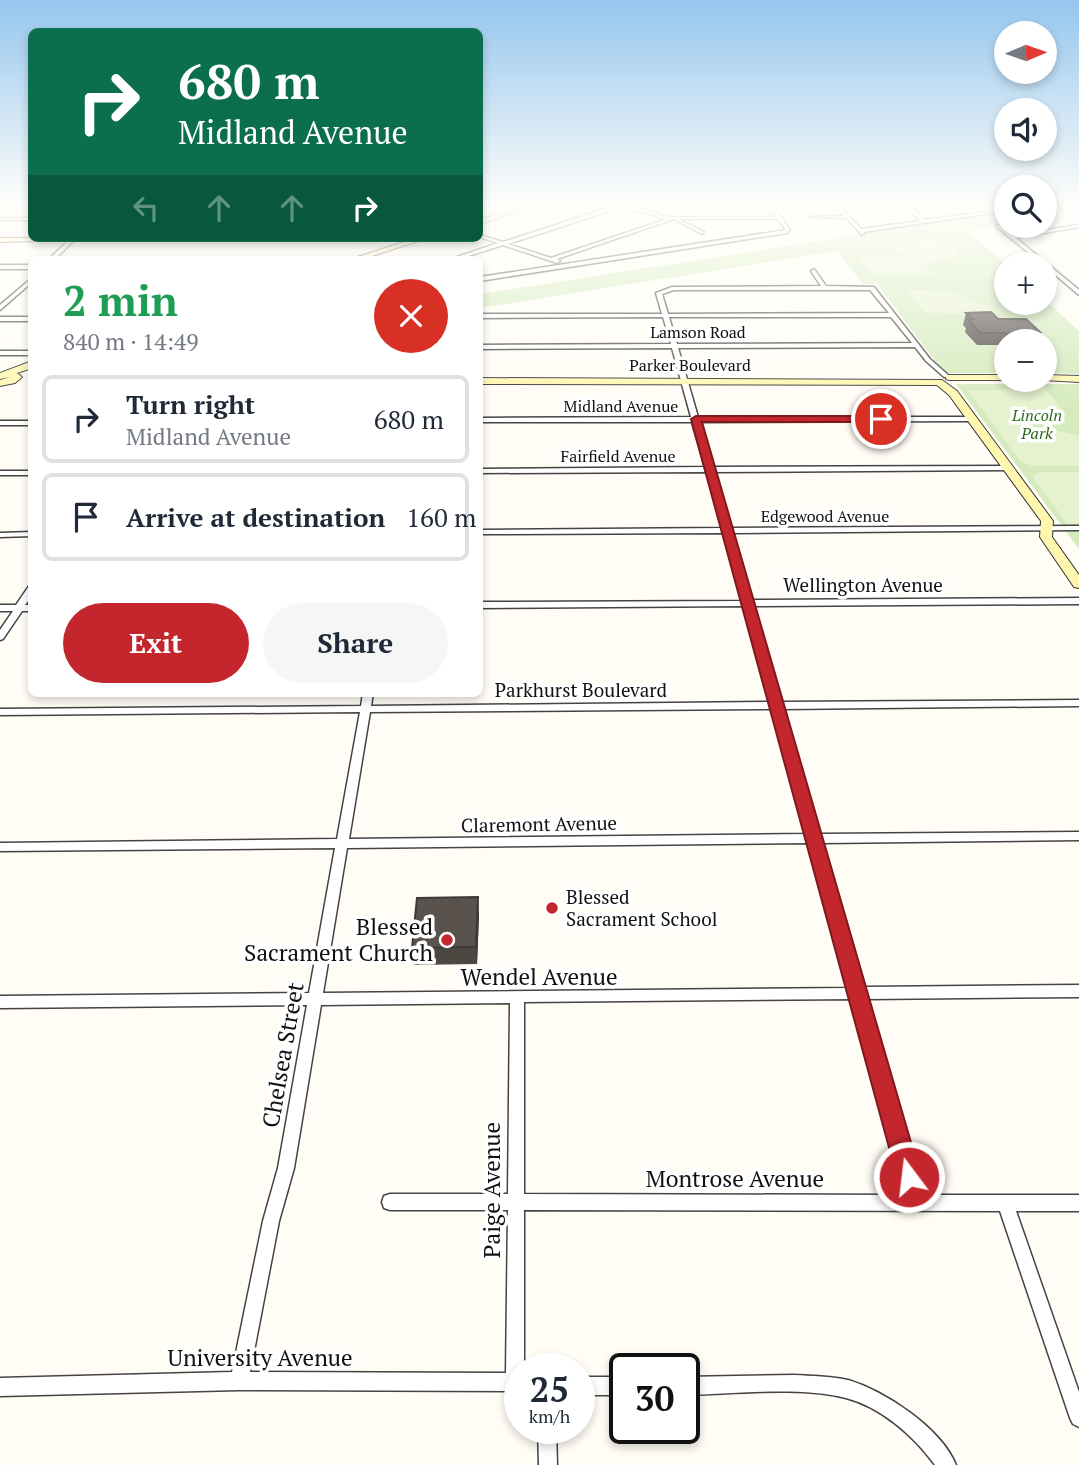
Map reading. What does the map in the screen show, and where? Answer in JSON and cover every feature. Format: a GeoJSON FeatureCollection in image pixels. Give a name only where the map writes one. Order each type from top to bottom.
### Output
{"type":"FeatureCollection","features":[{"type":"Feature","properties":{"kind":"street"},"geometry":{"type":"LineString","coordinates":[[483,279],[517,273]]}},
{"type":"Feature","properties":{"kind":"street"},"geometry":{"type":"LineString","coordinates":[[815,273],[824,287]]}},
{"type":"Feature","properties":{"kind":"street"},"geometry":{"type":"LineString","coordinates":[[1057,274],[1079,293]]}},
{"type":"Feature","properties":{"kind":"street"},"geometry":{"type":"LineString","coordinates":[[0,308],[28,282]]}},
{"type":"Feature","properties":{"kind":"street"},"geometry":{"type":"LineString","coordinates":[[1068,284],[1079,283]]}},
{"type":"Feature","properties":{"kind":"street"},"geometry":{"type":"LineString","coordinates":[[9,292],[28,289]]}},
{"type":"Feature","properties":{"kind":"street"},"geometry":{"type":"LineString","coordinates":[[916,1203],[860,994],[659,293],[666,289],[874,289],[1047,522],[1046,537],[1079,584]]}},
{"type":"Feature","properties":{"kind":"street"},"geometry":{"type":"LineString","coordinates":[[483,316],[894,315]]}},
{"type":"Feature","properties":{"kind":"street"},"geometry":{"type":"LineString","coordinates":[[0,319],[28,319]]}},
{"type":"Feature","properties":{"kind":"street","name":"Lamson Road"},"geometry":{"type":"LineString","coordinates":[[483,347],[917,345]]}},
{"type":"Feature","properties":{"kind":"street"},"geometry":{"type":"LineString","coordinates":[[0,353],[28,353]]}},
{"type":"Feature","properties":{"kind":"street"},"geometry":{"type":"LineString","coordinates":[[10,380],[28,369]]}},
{"type":"Feature","properties":{"kind":"street","name":"Parker Boulevard"},"geometry":{"type":"LineString","coordinates":[[483,382],[943,379]]}},
{"type":"Feature","properties":{"kind":"street"},"geometry":{"type":"LineString","coordinates":[[1057,379],[1079,379]]}},
{"type":"Feature","properties":{"kind":"street","name":"Midland Avenue"},"geometry":{"type":"LineString","coordinates":[[483,420],[972,419]]}},
{"type":"Feature","properties":{"kind":"street"},"geometry":{"type":"LineString","coordinates":[[0,423],[28,423]]}},
{"type":"Feature","properties":{"kind":"street","name":"Fairfield Avenue"},"geometry":{"type":"LineString","coordinates":[[483,471],[1008,468]]}},
{"type":"Feature","properties":{"kind":"street"},"geometry":{"type":"LineString","coordinates":[[0,473],[28,473]]}},
{"type":"Feature","properties":{"kind":"street","name":"Edgewood Avenue"},"geometry":{"type":"LineString","coordinates":[[483,532],[1079,528]]}},
{"type":"Feature","properties":{"kind":"street"},"geometry":{"type":"LineString","coordinates":[[0,535],[28,534]]}},
{"type":"Feature","properties":{"kind":"street"},"geometry":{"type":"LineString","coordinates":[[0,637],[28,594]]}},
{"type":"Feature","properties":{"kind":"street","name":"Wellington Avenue"},"geometry":{"type":"LineString","coordinates":[[483,606],[1079,601]]}},
{"type":"Feature","properties":{"kind":"street"},"geometry":{"type":"LineString","coordinates":[[0,608],[28,608]]}},
{"type":"Feature","properties":{"kind":"street","name":"Chelsea Street"},"geometry":{"type":"LineString","coordinates":[[239,1381],[271,1221],[286,1168],[368,697]]}},
{"type":"Feature","properties":{"kind":"street","name":"Parkhurst Boulevard"},"geometry":{"type":"LineString","coordinates":[[0,712],[1079,703]]}},
{"type":"Feature","properties":{"kind":"street","name":"Claremont Avenue"},"geometry":{"type":"LineString","coordinates":[[0,847],[1079,836]]}},
{"type":"Feature","properties":{"kind":"street","name":"Wendel Avenue"},"geometry":{"type":"LineString","coordinates":[[0,1002],[1079,991]]}},
{"type":"Feature","properties":{"kind":"street","name":"Paige Avenue"},"geometry":{"type":"LineString","coordinates":[[517,998],[517,1353]]}},
{"type":"Feature","properties":{"kind":"street","name":"Montrose Avenue"},"geometry":{"type":"LineString","coordinates":[[390,1202],[1079,1203]]}},
{"type":"Feature","properties":{"kind":"street"},"geometry":{"type":"LineString","coordinates":[[1006,1204],[1079,1418]]}},
{"type":"Feature","properties":{"kind":"street","name":"University Avenue"},"geometry":{"type":"LineString","coordinates":[[0,1387],[239,1381],[504,1382]]}},
{"type":"Feature","properties":{"kind":"street"},"geometry":{"type":"LineString","coordinates":[[700,1386],[831,1386],[855,1392],[899,1417],[922,1437],[947,1465]]}},
{"type":"Feature","properties":{"kind":"street"},"geometry":{"type":"LineString","coordinates":[[547,1444],[548,1465]]}},
{"type":"Feature","properties":{"kind":"green space"},"geometry":{"type":"Polygon","coordinates":[[[612,273],[697,273],[483,308],[483,294],[612,273]]]}},
{"type":"Feature","properties":{"kind":"green space"},"geometry":{"type":"Polygon","coordinates":[[[855,273],[994,273],[994,315],[1057,315],[1057,311],[1079,331],[1079,374],[1057,373],[1057,329],[994,329],[994,373],[944,373],[877,284],[863,284],[855,273]]]}},
{"type":"Feature","properties":{"kind":"green space"},"geometry":{"type":"Polygon","coordinates":[[[906,290],[954,293],[986,306],[994,314],[929,313],[924,312],[906,290]]]}},
{"type":"Feature","properties":{"kind":"green space","name":"Lincoln Park"},"geometry":{"type":"Polygon","coordinates":[[[956,384],[994,384],[994,392],[1057,392],[1057,384],[1079,384],[1079,549],[956,384]]]}},
{"type":"Feature","properties":{"kind":"green space"},"geometry":{"type":"Polygon","coordinates":[[[969,391],[1048,392],[1062,410],[1057,420],[1022,427],[1048,428],[1079,436],[1079,466],[1032,466],[1020,461],[969,391]]]}},
{"type":"Feature","properties":{"kind":"green space"},"geometry":{"type":"Polygon","coordinates":[[[1040,472],[1079,472],[1079,523],[1067,524],[1032,476],[1040,472]]]}},
{"type":"Feature","properties":{"kind":"building"},"geometry":{"type":"Polygon","coordinates":[[[991,312],[998,319],[1026,319],[1037,329],[994,329],[994,333],[980,333],[968,319],[973,319],[966,313],[991,312]]]}},
{"type":"Feature","properties":{"kind":"building","name":"Blessed Sacrament Church"},"geometry":{"type":"Polygon","coordinates":[[[478,897],[476,947],[412,948],[417,898],[478,897]]]}},
{"type":"Feature","properties":{"kind":"place","name":"Blessed Sacrament School"},"geometry":{"type":"Point","coordinates":[552,908]}},
{"type":"Feature","properties":{"kind":"place","name":"Blessed Sacrament Church"},"geometry":{"type":"Point","coordinates":[447,940]}},
{"type":"Feature","properties":{"kind":"route"},"geometry":{"type":"LineString","coordinates":[[881,419],[696,419],[860,994],[909,1177]]}}]}
